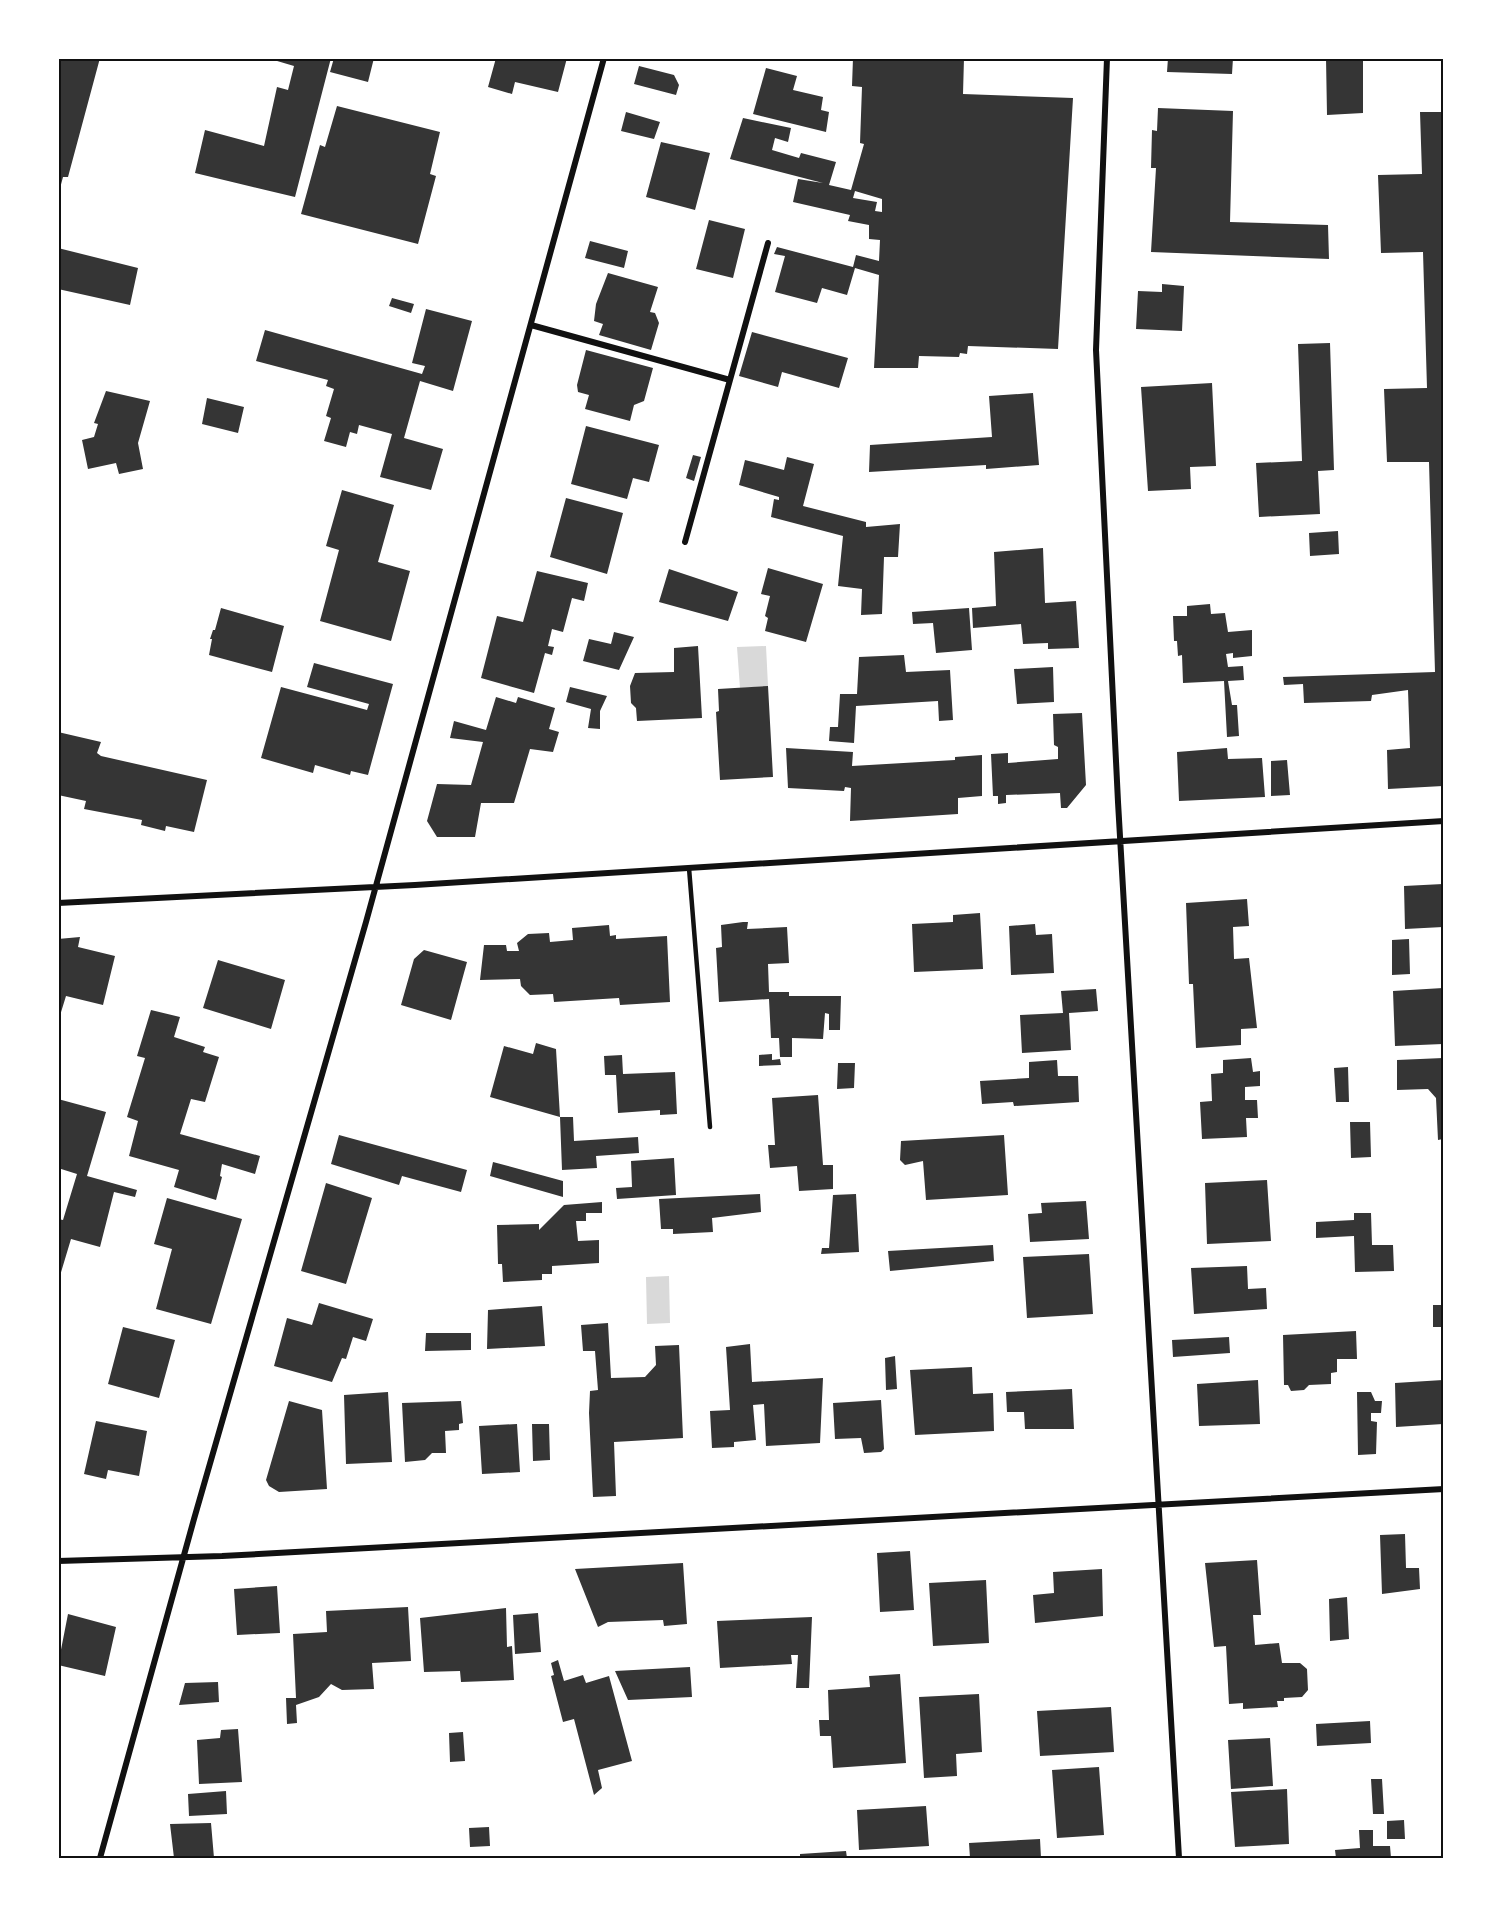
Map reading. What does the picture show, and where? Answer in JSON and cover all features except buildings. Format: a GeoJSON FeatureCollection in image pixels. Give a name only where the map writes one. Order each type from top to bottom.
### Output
{"type":"FeatureCollection","features":[{"type":"Feature","properties":{"kind":"street"},"geometry":{"type":"LineString","coordinates":[[100,1858],[376,886],[604,58]]}},
{"type":"Feature","properties":{"kind":"street"},"geometry":{"type":"LineString","coordinates":[[1107,58],[1096,350],[1120,842],[1179,1858]]}},
{"type":"Feature","properties":{"kind":"street"},"geometry":{"type":"LineString","coordinates":[[685,543],[768,243]]}},
{"type":"Feature","properties":{"kind":"street"},"geometry":{"type":"LineString","coordinates":[[531,325],[730,380]]}},
{"type":"Feature","properties":{"kind":"street"},"geometry":{"type":"LineString","coordinates":[[58,903],[689,868],[1443,821]]}},
{"type":"Feature","properties":{"kind":"street"},"geometry":{"type":"LineString","coordinates":[[58,1561],[184,1557],[1443,1489]]}},
{"type":"Feature","properties":{"kind":"lane"},"geometry":{"type":"LineString","coordinates":[[689,868],[710,1127]]}},
{"type":"Feature","properties":{"kind":"shaded area"},"geometry":{"type":"Polygon","coordinates":[[[766,646],[768,686],[740,688],[737,647],[766,646]]]}},
{"type":"Feature","properties":{"kind":"shaded area"},"geometry":{"type":"Polygon","coordinates":[[[669,1276],[670,1323],[647,1324],[646,1277],[669,1276]]]}}]}
